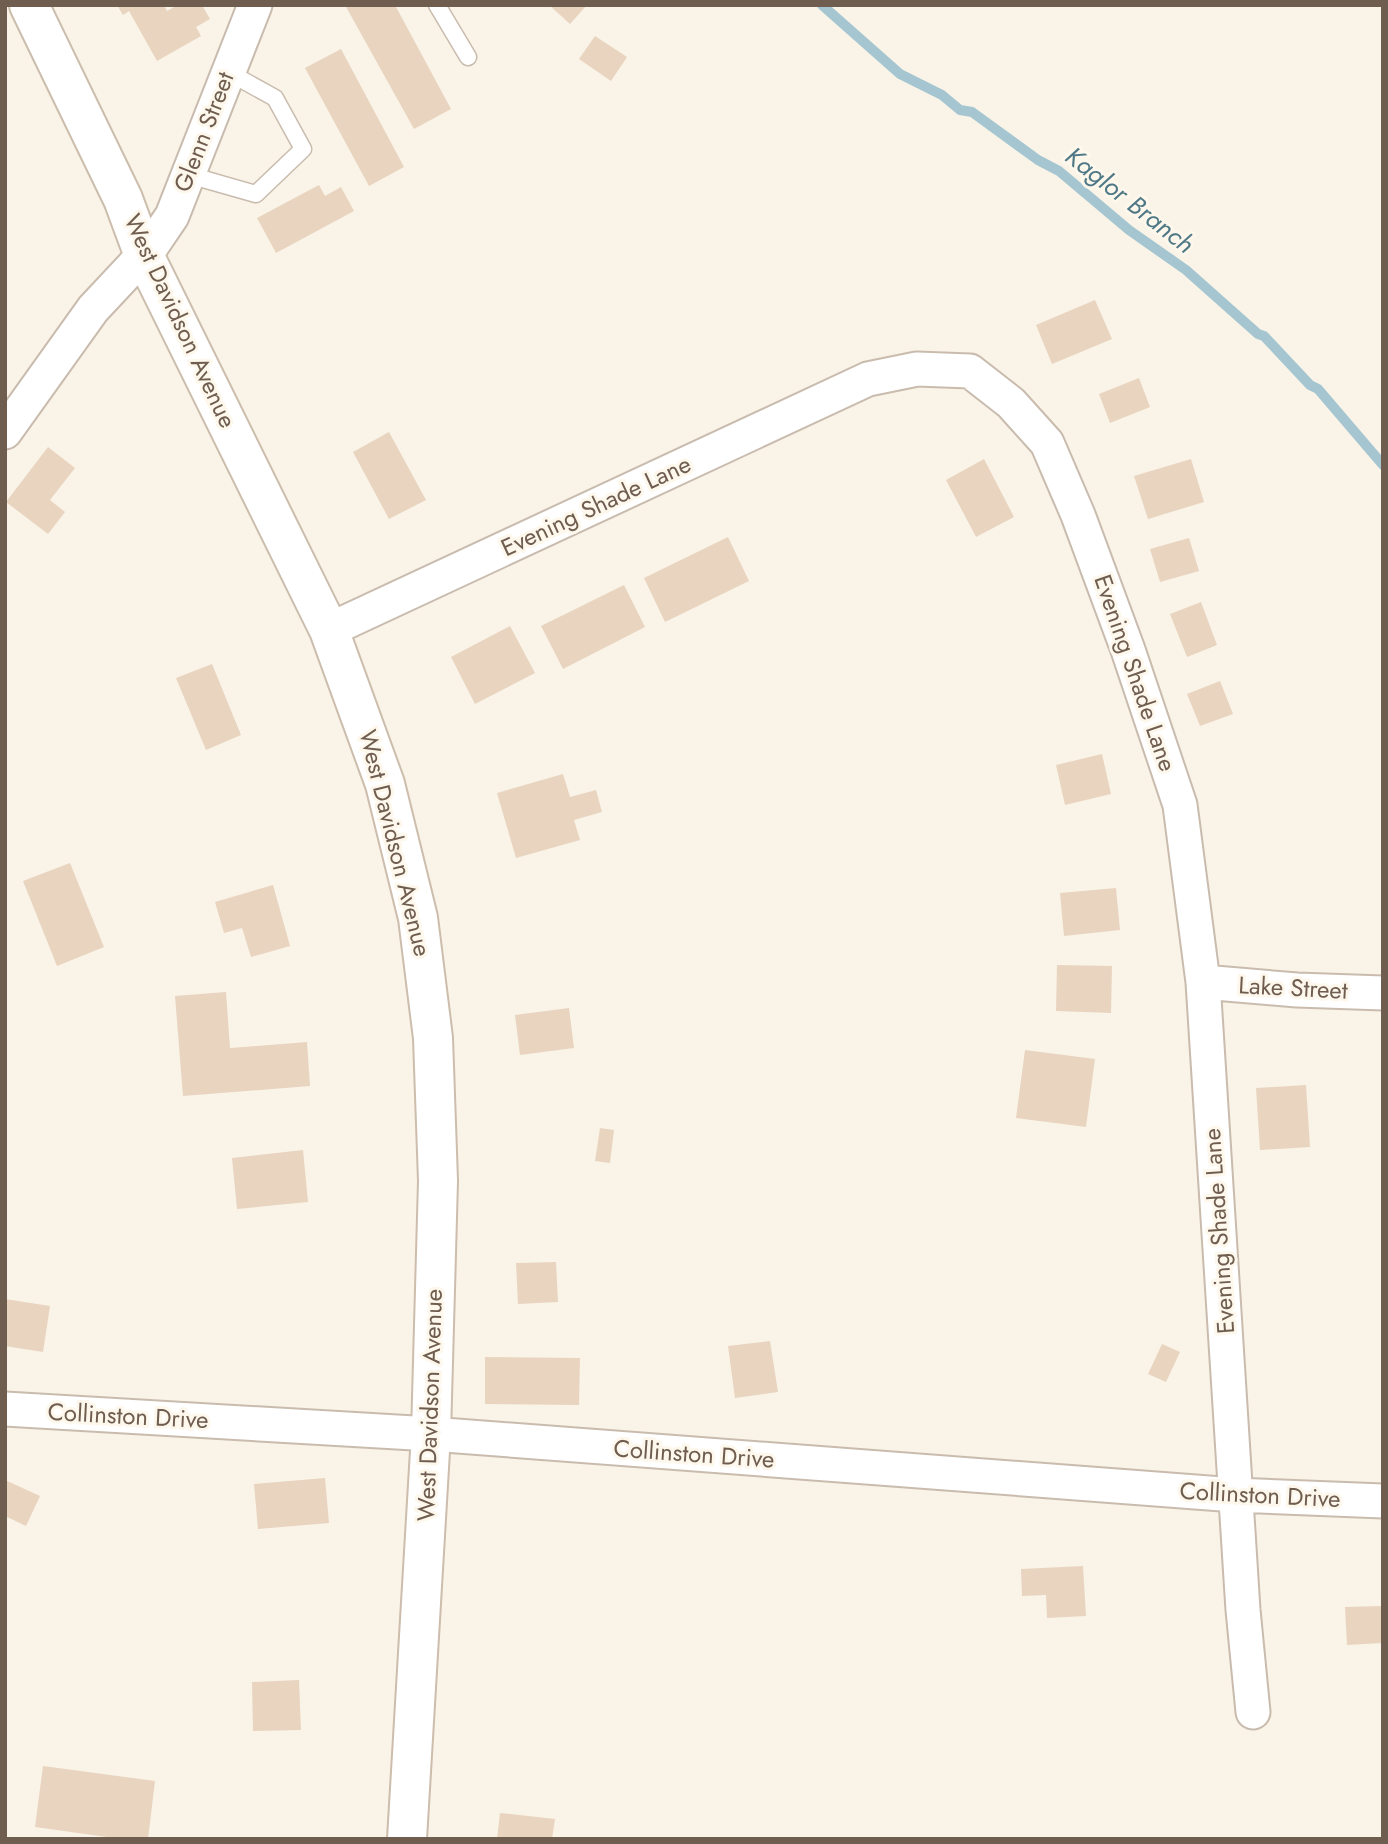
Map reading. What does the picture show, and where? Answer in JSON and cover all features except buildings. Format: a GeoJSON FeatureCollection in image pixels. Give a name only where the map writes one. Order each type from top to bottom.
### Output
{"type":"FeatureCollection","features":[{"type":"Feature","properties":{"kind":"street","name":"West Davidson Avenue"},"geometry":{"type":"LineString","coordinates":[[29,5],[123,198],[143,253],[330,630],[385,784],[418,918],[425,963],[438,1128],[431,1434],[407,1839]]}},
{"type":"Feature","properties":{"kind":"street","name":"Glenn Street"},"geometry":{"type":"LineString","coordinates":[[5,432],[93,309],[172,216],[255,5]]}},
{"type":"Feature","properties":{"kind":"street","name":"Evening Shade Lane"},"geometry":{"type":"LineString","coordinates":[[330,630],[868,380],[917,369],[970,372],[1011,403],[1047,443],[1078,515],[1180,805],[1203,982],[1235,1495],[1254,1712]]}},
{"type":"Feature","properties":{"kind":"street","name":"Lake Street"},"geometry":{"type":"LineString","coordinates":[[1203,982],[1297,990],[1383,993]]}},
{"type":"Feature","properties":{"kind":"street","name":"Collinston Drive"},"geometry":{"type":"LineString","coordinates":[[5,1409],[431,1434],[1235,1495],[1383,1501]]}},
{"type":"Feature","properties":{"kind":"lane"},"geometry":{"type":"LineString","coordinates":[[437,5],[468,57]]}},
{"type":"Feature","properties":{"kind":"lane"},"geometry":{"type":"LineString","coordinates":[[190,175],[256,194],[303,149],[275,98],[228,72]]}},
{"type":"Feature","properties":{"kind":"waterway","name":"Kaglor Branch"},"geometry":{"type":"LineString","coordinates":[[822,5],[900,74],[942,95],[960,110],[972,112],[1038,160],[1059,171],[1129,230],[1186,270],[1258,334],[1264,336],[1310,385],[1318,389],[1383,465]]}}]}
